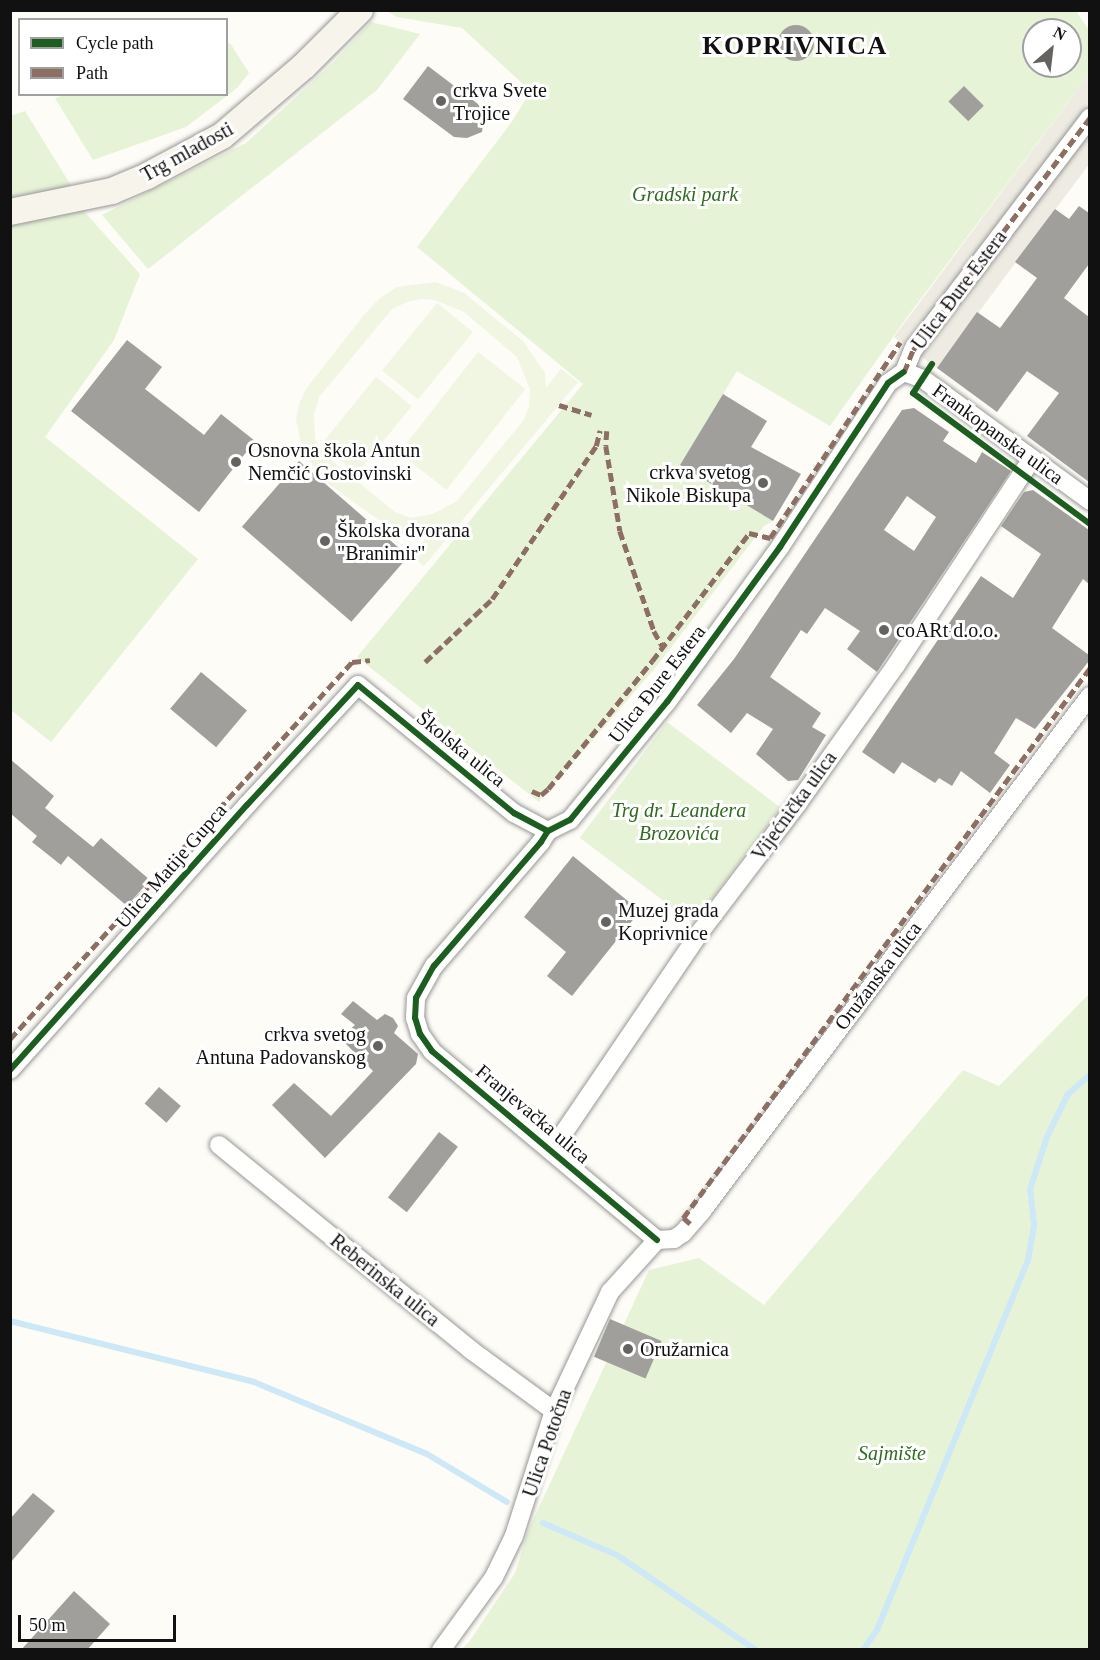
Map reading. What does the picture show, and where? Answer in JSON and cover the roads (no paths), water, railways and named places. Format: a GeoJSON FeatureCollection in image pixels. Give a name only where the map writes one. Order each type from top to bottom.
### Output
{"type":"FeatureCollection","features":[{"type":"Feature","properties":{"kind":"main road","name":"Trg mladosti"},"geometry":{"type":"LineString","coordinates":[[10,212],[112,191],[147,176],[222,136],[304,66],[360,10]]}},
{"type":"Feature","properties":{"kind":"street","name":"Ulica Đure Estera"},"geometry":{"type":"LineString","coordinates":[[416,998],[434,966],[548,831],[570,820],[667,702],[780,547],[888,383],[894,376],[904,372],[913,350],[1089,118]]}},
{"type":"Feature","properties":{"kind":"street","name":"Frankopanska ulica"},"geometry":{"type":"LineString","coordinates":[[904,372],[923,379],[1089,501]]}},
{"type":"Feature","properties":{"kind":"street","name":"Vijećnička ulica"},"geometry":{"type":"LineString","coordinates":[[552,1150],[701,930],[798,803],[896,665],[1032,459]]}},
{"type":"Feature","properties":{"kind":"street","name":"Školska ulica"},"geometry":{"type":"LineString","coordinates":[[358,686],[514,813],[548,831]]}},
{"type":"Feature","properties":{"kind":"street","name":"Ulica Matije Gupca"},"geometry":{"type":"LineString","coordinates":[[10,1070],[247,805],[358,686]]}},
{"type":"Feature","properties":{"kind":"street","name":"Oružanska ulica"},"geometry":{"type":"LineString","coordinates":[[657,1240],[674,1239],[683,1233],[702,1211],[1089,696]]}},
{"type":"Feature","properties":{"kind":"street","name":"Franjevačka ulica"},"geometry":{"type":"LineString","coordinates":[[416,998],[416,1018],[420,1034],[432,1051],[657,1240]]}},
{"type":"Feature","properties":{"kind":"street","name":"Reberinska ulica"},"geometry":{"type":"LineString","coordinates":[[219,1145],[471,1350],[554,1411]]}},
{"type":"Feature","properties":{"kind":"street","name":"Ulica Potočna"},"geometry":{"type":"LineString","coordinates":[[441,1650],[494,1577],[514,1536],[554,1411],[610,1292],[657,1240]]}},
{"type":"Feature","properties":{"kind":"waterway"},"geometry":{"type":"LineString","coordinates":[[863,1650],[877,1630],[1028,1260],[1034,1225],[1030,1189],[1047,1137],[1068,1094],[1090,1075]]}},
{"type":"Feature","properties":{"kind":"waterway"},"geometry":{"type":"LineString","coordinates":[[10,1321],[254,1382],[427,1454],[507,1502]]}},
{"type":"Feature","properties":{"kind":"waterway"},"geometry":{"type":"LineString","coordinates":[[543,1523],[617,1555],[756,1650]]}},
{"type":"Feature","properties":{"kind":"place","name":"crkva Svete Trojice"},"geometry":{"type":"Point","coordinates":[441,101]}},
{"type":"Feature","properties":{"kind":"place","name":"Osnovna škola Antun Nemčić Gostovinski"},"geometry":{"type":"Point","coordinates":[236,462]}},
{"type":"Feature","properties":{"kind":"place","name":"crkva svetog Nikole Biskupa"},"geometry":{"type":"Point","coordinates":[763,483]}},
{"type":"Feature","properties":{"kind":"place","name":"Školska dvorana \"Branimir\""},"geometry":{"type":"Point","coordinates":[325,541]}},
{"type":"Feature","properties":{"kind":"place","name":"coARt d.o.o."},"geometry":{"type":"Point","coordinates":[884,630]}},
{"type":"Feature","properties":{"kind":"place","name":"Muzej grada Koprivnice"},"geometry":{"type":"Point","coordinates":[606,922]}},
{"type":"Feature","properties":{"kind":"place","name":"crkva svetog Antuna Padovanskog"},"geometry":{"type":"Point","coordinates":[378,1046]}},
{"type":"Feature","properties":{"kind":"place","name":"Oružarnica"},"geometry":{"type":"Point","coordinates":[628,1349]}},
{"type":"Feature","properties":{"kind":"district","name":"KOPRIVNICA"},"geometry":{"type":"Point","coordinates":[795,46]}},
{"type":"Feature","properties":{"kind":"park label","name":"Gradski park"},"geometry":{"type":"Point","coordinates":[685,194]}},
{"type":"Feature","properties":{"kind":"park label","name":"Trg dr. Leandera Brozovića"},"geometry":{"type":"Point","coordinates":[679,822]}},
{"type":"Feature","properties":{"kind":"park label","name":"Sajmište"},"geometry":{"type":"Point","coordinates":[892,1453]}}]}
